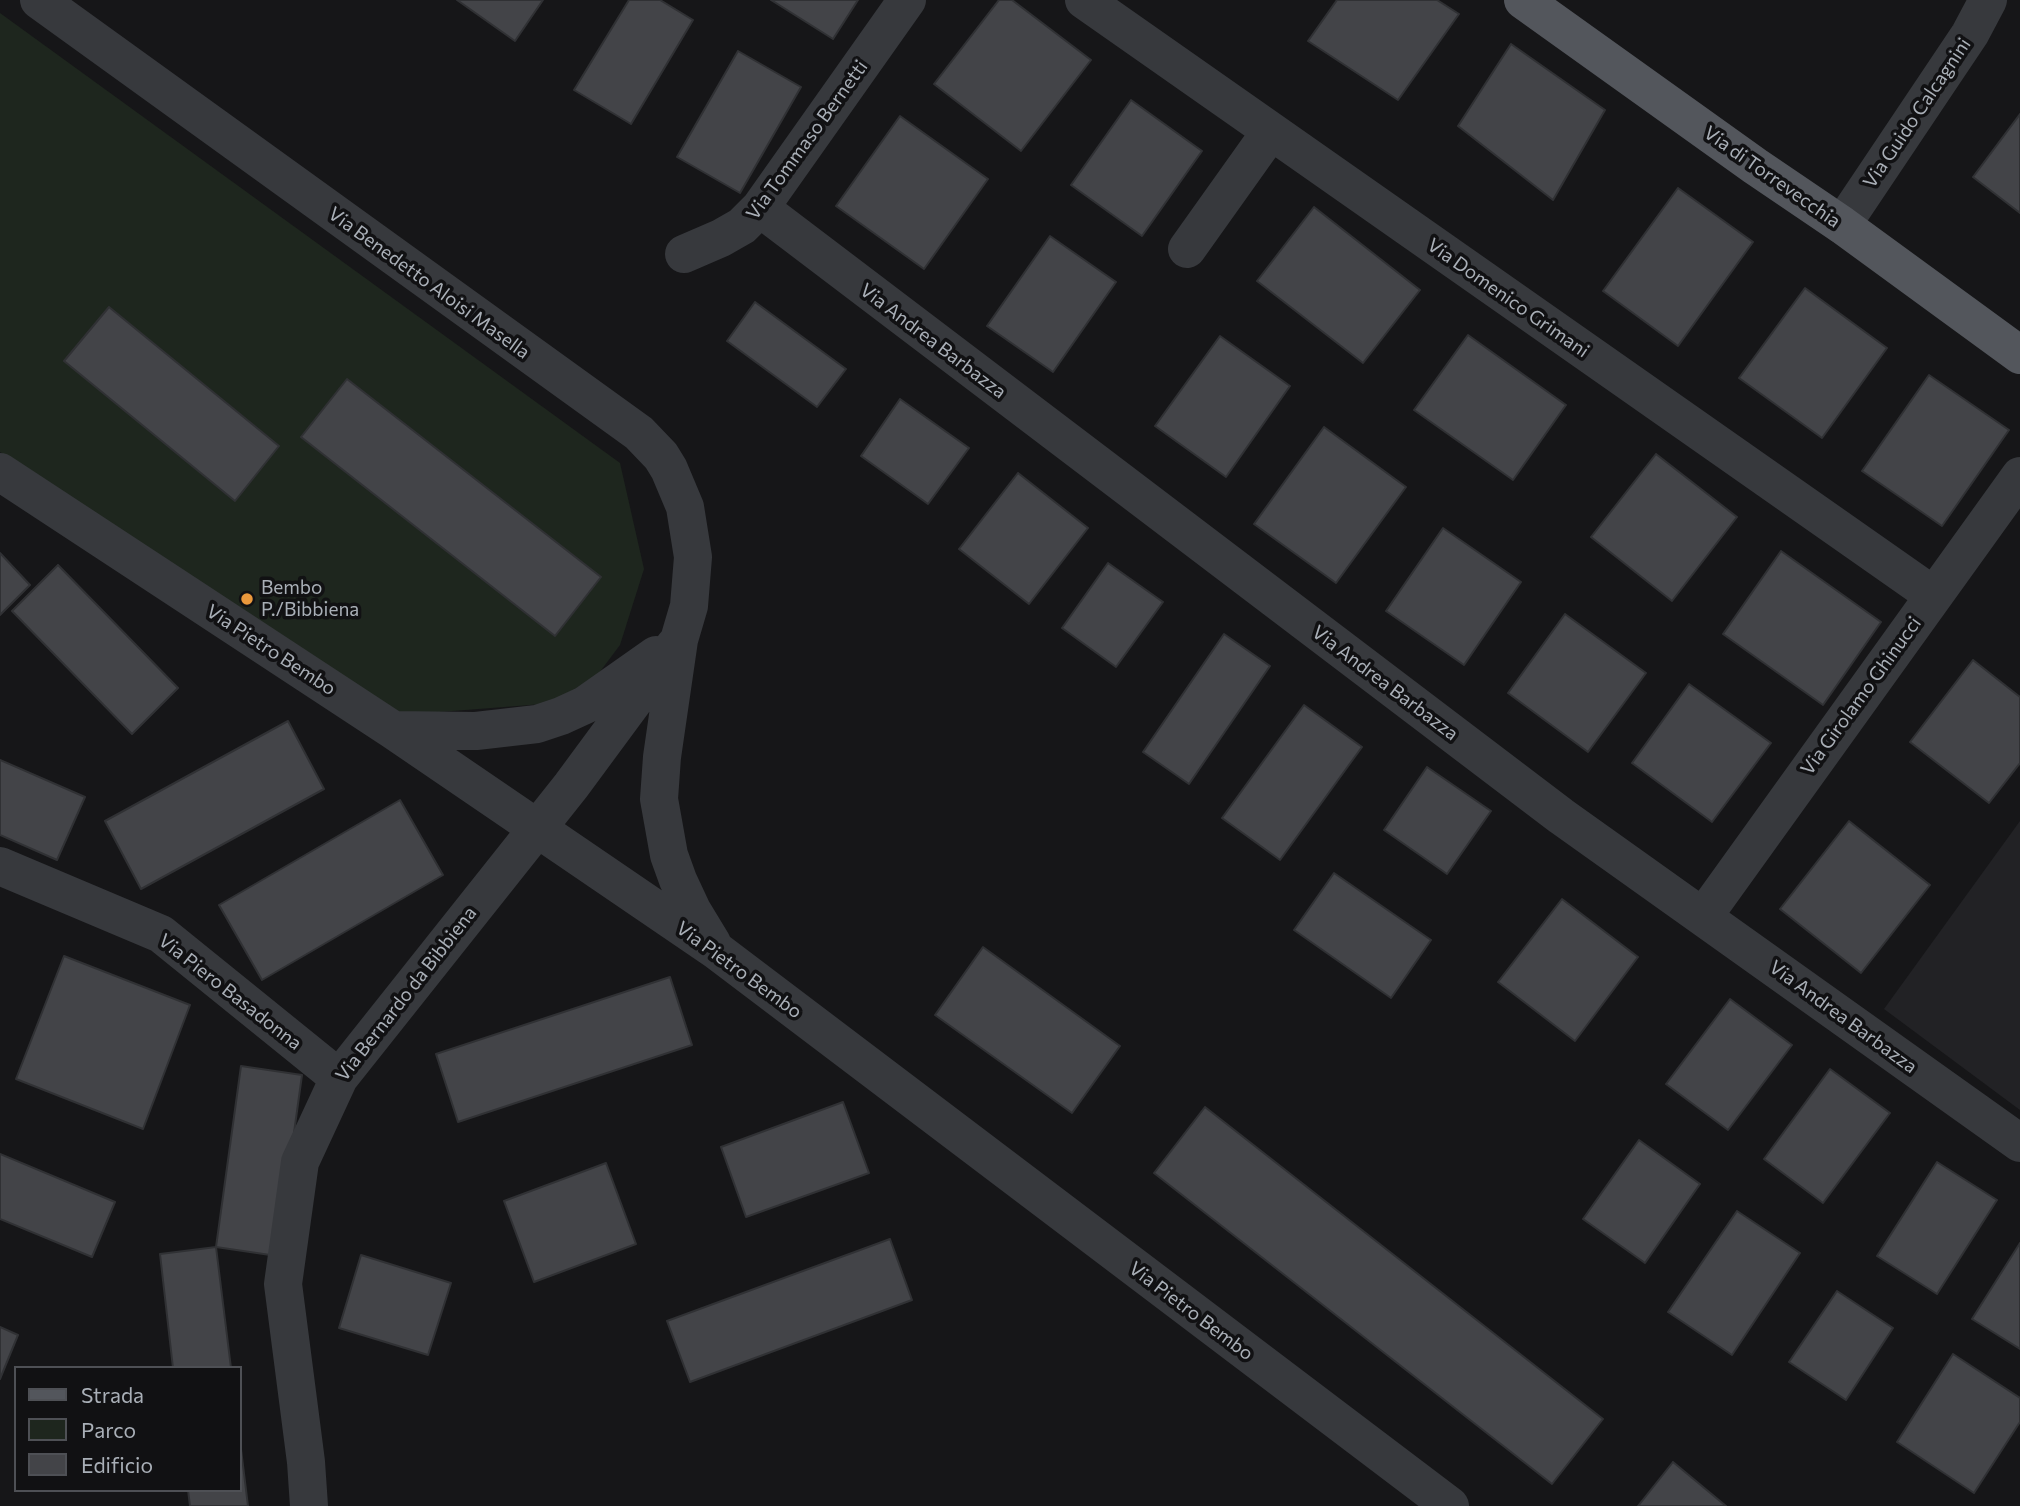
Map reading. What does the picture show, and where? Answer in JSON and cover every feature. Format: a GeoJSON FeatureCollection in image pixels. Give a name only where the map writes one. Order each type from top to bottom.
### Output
{"type":"FeatureCollection","features":[{"type":"Feature","properties":{"kind":"main road","name":"Via di Torrevecchia"},"geometry":{"type":"LineString","coordinates":[[1523,0],[1842,225],[2020,355]]}},
{"type":"Feature","properties":{"kind":"street","name":"Via Benedetto Aloisi Masella"},"geometry":{"type":"LineString","coordinates":[[39,0],[639,433],[661,456],[681,495],[689,524],[693,557],[691,589],[679,640],[662,757],[659,799],[663,830],[678,880],[692,910],[717,951]]}},
{"type":"Feature","properties":{"kind":"street","name":"Via Tommaso Bernetti"},"geometry":{"type":"LineString","coordinates":[[684,254],[742,226],[760,208],[907,0]]}},
{"type":"Feature","properties":{"kind":"street","name":"Via Domenico Grimani"},"geometry":{"type":"LineString","coordinates":[[1084,0],[1933,595]]}},
{"type":"Feature","properties":{"kind":"street","name":"Via Guido Calcagnini"},"geometry":{"type":"LineString","coordinates":[[1842,225],[1970,34],[1988,0]]}},
{"type":"Feature","properties":{"kind":"street"},"geometry":{"type":"LineString","coordinates":[[1187,249],[1271,131]]}},
{"type":"Feature","properties":{"kind":"street","name":"Via Andrea Barbazza"},"geometry":{"type":"LineString","coordinates":[[760,208],[1527,791],[2020,1143]]}},
{"type":"Feature","properties":{"kind":"street","name":"Via Pietro Bembo"},"geometry":{"type":"LineString","coordinates":[[0,472],[393,730],[717,951],[1450,1506]]}},
{"type":"Feature","properties":{"kind":"street","name":"Via Girolamo Ghinucci"},"geometry":{"type":"LineString","coordinates":[[1703,917],[2020,476]]}},
{"type":"Feature","properties":{"kind":"street","name":"Via Benedetto Aloisi Masella"},"geometry":{"type":"LineString","coordinates":[[536,828],[571,786],[679,640]]}},
{"type":"Feature","properties":{"kind":"street"},"geometry":{"type":"LineString","coordinates":[[393,730],[475,731],[549,720],[585,705],[679,640]]}},
{"type":"Feature","properties":{"kind":"street","name":"Via Bernardo da Bibbiena"},"geometry":{"type":"LineString","coordinates":[[309,1506],[306,1462],[283,1284],[300,1162],[339,1078],[536,828]]}},
{"type":"Feature","properties":{"kind":"street","name":"Via Piero Basadonna"},"geometry":{"type":"LineString","coordinates":[[0,866],[161,934],[339,1078]]}},
{"type":"Feature","properties":{"kind":"shaded area"},"geometry":{"type":"Polygon","coordinates":[[[2020,821],[2020,1110],[1884,1009],[2020,821]]]}},
{"type":"Feature","properties":{"kind":"green space"},"geometry":{"type":"Polygon","coordinates":[[[0,13],[620,463],[644,569],[620,645],[587,689],[543,704],[388,716],[0,452],[0,13]]]}},
{"type":"Feature","properties":{"kind":"building"},"geometry":{"type":"Polygon","coordinates":[[[457,0],[543,0],[515,41],[457,0]]]}},
{"type":"Feature","properties":{"kind":"building"},"geometry":{"type":"Polygon","coordinates":[[[629,0],[660,0],[693,20],[631,124],[574,90],[629,0]]]}},
{"type":"Feature","properties":{"kind":"building"},"geometry":{"type":"Polygon","coordinates":[[[771,0],[858,0],[833,39],[771,0]]]}},
{"type":"Feature","properties":{"kind":"building"},"geometry":{"type":"Polygon","coordinates":[[[999,0],[1012,0],[1091,60],[1021,151],[934,84],[999,0]]]}},
{"type":"Feature","properties":{"kind":"building"},"geometry":{"type":"Polygon","coordinates":[[[1337,0],[1437,0],[1459,14],[1398,100],[1308,41],[1337,0]]]}},
{"type":"Feature","properties":{"kind":"building"},"geometry":{"type":"Polygon","coordinates":[[[1511,44],[1605,110],[1553,200],[1458,126],[1511,44]]]}},
{"type":"Feature","properties":{"kind":"building"},"geometry":{"type":"Polygon","coordinates":[[[738,51],[801,87],[740,193],[677,157],[738,51]]]}},
{"type":"Feature","properties":{"kind":"building"},"geometry":{"type":"Polygon","coordinates":[[[1131,100],[1202,151],[1142,236],[1071,185],[1131,100]]]}},
{"type":"Feature","properties":{"kind":"building"},"geometry":{"type":"Polygon","coordinates":[[[2020,114],[2020,213],[1973,177],[2020,114]]]}},
{"type":"Feature","properties":{"kind":"building"},"geometry":{"type":"Polygon","coordinates":[[[900,116],[988,179],[924,269],[836,206],[900,116]]]}},
{"type":"Feature","properties":{"kind":"building"},"geometry":{"type":"Polygon","coordinates":[[[1678,188],[1753,242],[1678,346],[1603,291],[1678,188]]]}},
{"type":"Feature","properties":{"kind":"building"},"geometry":{"type":"Polygon","coordinates":[[[1314,207],[1420,290],[1363,363],[1257,281],[1314,207]]]}},
{"type":"Feature","properties":{"kind":"building"},"geometry":{"type":"Polygon","coordinates":[[[1050,236],[1116,282],[1053,372],[987,326],[1050,236]]]}},
{"type":"Feature","properties":{"kind":"building"},"geometry":{"type":"Polygon","coordinates":[[[1805,288],[1887,348],[1822,438],[1739,378],[1805,288]]]}},
{"type":"Feature","properties":{"kind":"building"},"geometry":{"type":"Polygon","coordinates":[[[755,302],[846,369],[817,407],[727,341],[755,302]]]}},
{"type":"Feature","properties":{"kind":"building"},"geometry":{"type":"Polygon","coordinates":[[[109,307],[279,446],[235,501],[64,361],[109,307]]]}},
{"type":"Feature","properties":{"kind":"building"},"geometry":{"type":"Polygon","coordinates":[[[1468,335],[1566,405],[1513,480],[1414,410],[1468,335]]]}},
{"type":"Feature","properties":{"kind":"building"},"geometry":{"type":"Polygon","coordinates":[[[1220,336],[1290,386],[1226,477],[1155,426],[1220,336]]]}},
{"type":"Feature","properties":{"kind":"building"},"geometry":{"type":"Polygon","coordinates":[[[1929,375],[2009,430],[1942,526],[1862,471],[1929,375]]]}},
{"type":"Feature","properties":{"kind":"building"},"geometry":{"type":"Polygon","coordinates":[[[347,379],[601,577],[555,636],[301,437],[347,379]]]}},
{"type":"Feature","properties":{"kind":"building"},"geometry":{"type":"Polygon","coordinates":[[[900,399],[969,448],[928,504],[861,456],[900,399]]]}},
{"type":"Feature","properties":{"kind":"building"},"geometry":{"type":"Polygon","coordinates":[[[1324,427],[1406,487],[1336,583],[1254,524],[1324,427]]]}},
{"type":"Feature","properties":{"kind":"building"},"geometry":{"type":"Polygon","coordinates":[[[1656,454],[1737,517],[1672,601],[1591,537],[1656,454]]]}},
{"type":"Feature","properties":{"kind":"building"},"geometry":{"type":"Polygon","coordinates":[[[1018,473],[1088,528],[1029,604],[959,549],[1018,473]]]}},
{"type":"Feature","properties":{"kind":"building"},"geometry":{"type":"Polygon","coordinates":[[[1443,528],[1521,582],[1464,665],[1386,611],[1443,528]]]}},
{"type":"Feature","properties":{"kind":"building"},"geometry":{"type":"Polygon","coordinates":[[[1781,551],[1881,622],[1823,705],[1723,634],[1781,551]]]}},
{"type":"Feature","properties":{"kind":"building"},"geometry":{"type":"Polygon","coordinates":[[[0,553],[30,585],[0,615],[0,553]]]}},
{"type":"Feature","properties":{"kind":"building"},"geometry":{"type":"Polygon","coordinates":[[[1108,563],[1163,602],[1116,667],[1062,628],[1108,563]]]}},
{"type":"Feature","properties":{"kind":"building"},"geometry":{"type":"Polygon","coordinates":[[[58,565],[178,688],[132,734],[12,611],[58,565]]]}},
{"type":"Feature","properties":{"kind":"building"},"geometry":{"type":"Polygon","coordinates":[[[1565,614],[1646,673],[1588,752],[1508,693],[1565,614]]]}},
{"type":"Feature","properties":{"kind":"building"},"geometry":{"type":"Polygon","coordinates":[[[1224,634],[1270,666],[1189,784],[1143,752],[1224,634]]]}},
{"type":"Feature","properties":{"kind":"building"},"geometry":{"type":"Polygon","coordinates":[[[1973,660],[2020,697],[2020,763],[1989,803],[1910,742],[1973,660]]]}},
{"type":"Feature","properties":{"kind":"building"},"geometry":{"type":"Polygon","coordinates":[[[1689,684],[1771,743],[1712,822],[1632,763],[1689,684]]]}},
{"type":"Feature","properties":{"kind":"building"},"geometry":{"type":"Polygon","coordinates":[[[1304,705],[1362,747],[1280,860],[1222,818],[1304,705]]]}},
{"type":"Feature","properties":{"kind":"building"},"geometry":{"type":"Polygon","coordinates":[[[288,721],[324,789],[141,889],[105,821],[288,721]]]}},
{"type":"Feature","properties":{"kind":"building"},"geometry":{"type":"Polygon","coordinates":[[[0,760],[85,797],[57,860],[0,835],[0,760]]]}},
{"type":"Feature","properties":{"kind":"building"},"geometry":{"type":"Polygon","coordinates":[[[1427,767],[1491,811],[1447,874],[1384,830],[1427,767]]]}},
{"type":"Feature","properties":{"kind":"building"},"geometry":{"type":"Polygon","coordinates":[[[400,800],[443,875],[262,980],[219,905],[400,800]]]}},
{"type":"Feature","properties":{"kind":"building"},"geometry":{"type":"Polygon","coordinates":[[[1849,821],[1930,885],[1861,973],[1780,909],[1849,821]]]}},
{"type":"Feature","properties":{"kind":"building"},"geometry":{"type":"Polygon","coordinates":[[[1334,873],[1431,940],[1391,998],[1294,930],[1334,873]]]}},
{"type":"Feature","properties":{"kind":"building"},"geometry":{"type":"Polygon","coordinates":[[[1562,899],[1638,957],[1575,1041],[1498,982],[1562,899]]]}},
{"type":"Feature","properties":{"kind":"building"},"geometry":{"type":"Polygon","coordinates":[[[983,947],[1120,1046],[1072,1113],[935,1015],[983,947]]]}},
{"type":"Feature","properties":{"kind":"building"},"geometry":{"type":"Polygon","coordinates":[[[64,956],[190,1005],[143,1129],[16,1079],[64,956]]]}},
{"type":"Feature","properties":{"kind":"building"},"geometry":{"type":"Polygon","coordinates":[[[670,977],[692,1045],[458,1122],[436,1054],[670,977]]]}},
{"type":"Feature","properties":{"kind":"building"},"geometry":{"type":"Polygon","coordinates":[[[1730,999],[1792,1045],[1728,1130],[1666,1084],[1730,999]]]}},
{"type":"Feature","properties":{"kind":"building"},"geometry":{"type":"Polygon","coordinates":[[[241,1066],[302,1075],[277,1256],[216,1247],[241,1066]]]}},
{"type":"Feature","properties":{"kind":"building"},"geometry":{"type":"Polygon","coordinates":[[[1830,1069],[1890,1113],[1823,1203],[1764,1159],[1830,1069]]]}},
{"type":"Feature","properties":{"kind":"building"},"geometry":{"type":"Polygon","coordinates":[[[843,1102],[869,1173],[746,1217],[721,1147],[843,1102]]]}},
{"type":"Feature","properties":{"kind":"building"},"geometry":{"type":"Polygon","coordinates":[[[1205,1107],[1603,1419],[1552,1484],[1154,1173],[1205,1107]]]}},
{"type":"Feature","properties":{"kind":"building"},"geometry":{"type":"Polygon","coordinates":[[[1639,1140],[1700,1184],[1645,1263],[1583,1219],[1639,1140]]]}},
{"type":"Feature","properties":{"kind":"building"},"geometry":{"type":"Polygon","coordinates":[[[0,1154],[115,1202],[92,1257],[0,1219],[0,1154]]]}},
{"type":"Feature","properties":{"kind":"building"},"geometry":{"type":"Polygon","coordinates":[[[1937,1162],[1997,1200],[1937,1294],[1877,1256],[1937,1162]]]}},
{"type":"Feature","properties":{"kind":"building"},"geometry":{"type":"Polygon","coordinates":[[[606,1163],[636,1244],[534,1282],[504,1201],[606,1163]]]}},
{"type":"Feature","properties":{"kind":"building"},"geometry":{"type":"Polygon","coordinates":[[[1737,1211],[1800,1253],[1732,1355],[1668,1312],[1737,1211]]]}},
{"type":"Feature","properties":{"kind":"building"},"geometry":{"type":"Polygon","coordinates":[[[890,1239],[912,1300],[690,1382],[667,1321],[890,1239]]]}},
{"type":"Feature","properties":{"kind":"building"},"geometry":{"type":"Polygon","coordinates":[[[2020,1243],[2020,1349],[1972,1319],[2020,1243]]]}},
{"type":"Feature","properties":{"kind":"building"},"geometry":{"type":"Polygon","coordinates":[[[216,1247],[231,1366],[173,1366],[160,1254],[216,1247]]]}},
{"type":"Feature","properties":{"kind":"building"},"geometry":{"type":"Polygon","coordinates":[[[361,1255],[451,1283],[428,1355],[339,1328],[361,1255]]]}},
{"type":"Feature","properties":{"kind":"building"},"geometry":{"type":"Polygon","coordinates":[[[1837,1291],[1893,1328],[1846,1400],[1789,1362],[1837,1291]]]}},
{"type":"Feature","properties":{"kind":"building"},"geometry":{"type":"Polygon","coordinates":[[[0,1327],[18,1335],[0,1379],[0,1327]]]}},
{"type":"Feature","properties":{"kind":"building"},"geometry":{"type":"Polygon","coordinates":[[[1953,1354],[2020,1398],[2020,1422],[1974,1493],[1897,1442],[1953,1354]]]}},
{"type":"Feature","properties":{"kind":"building"},"geometry":{"type":"Polygon","coordinates":[[[242,1457],[248,1506],[190,1506],[188,1492],[242,1492],[242,1457]]]}},
{"type":"Feature","properties":{"kind":"building"},"geometry":{"type":"Polygon","coordinates":[[[1673,1462],[1726,1506],[1638,1506],[1673,1462]]]}},
{"type":"Feature","properties":{"kind":"place","name":"Bembo P./Bibbiena"},"geometry":{"type":"Point","coordinates":[247,599]}}]}
